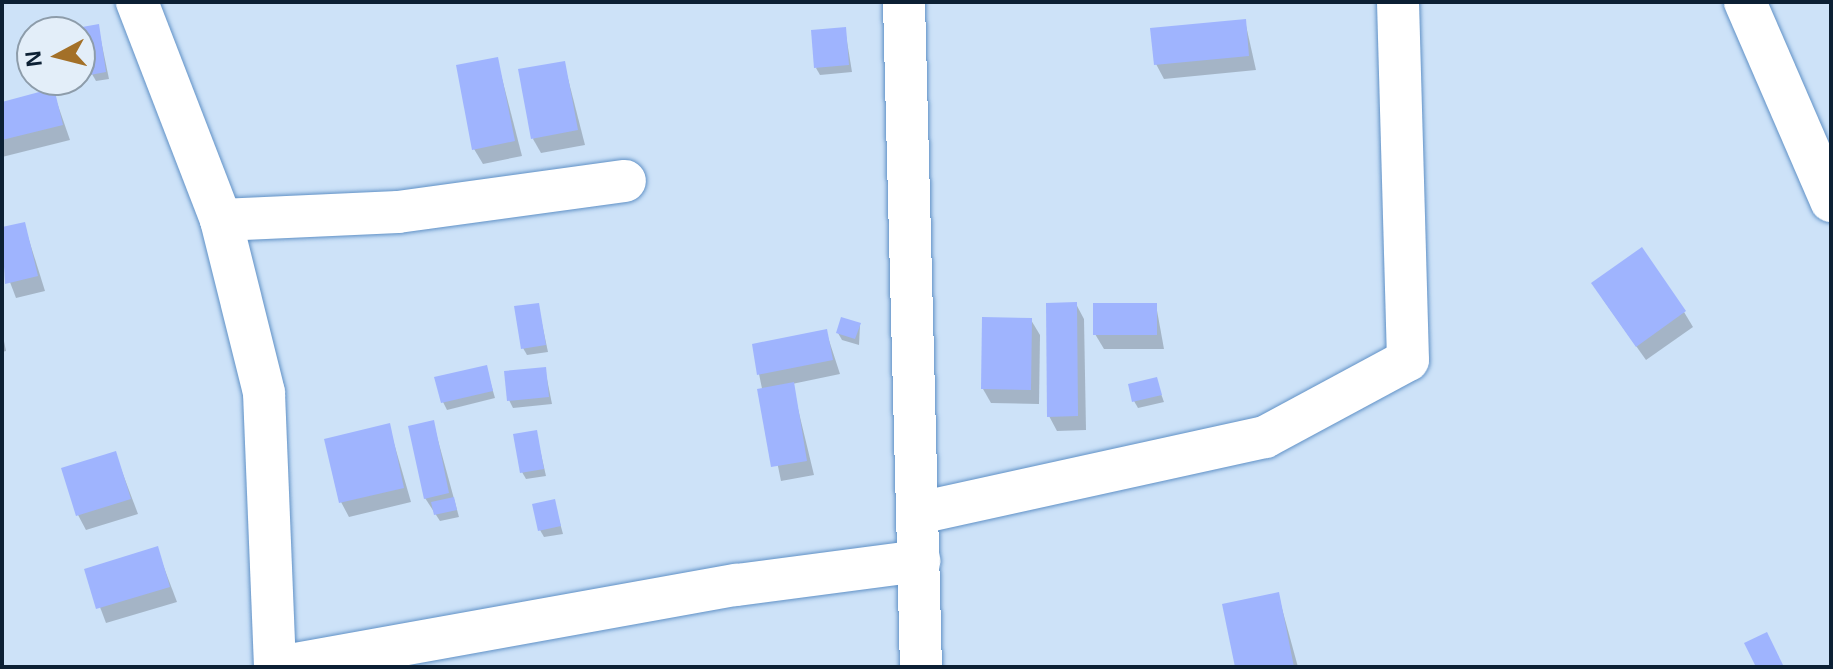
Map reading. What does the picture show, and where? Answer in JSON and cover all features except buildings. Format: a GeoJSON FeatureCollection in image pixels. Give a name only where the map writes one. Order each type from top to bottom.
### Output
{"type":"FeatureCollection","features":[{"type":"Feature","properties":{"kind":"street"},"geometry":{"type":"LineString","coordinates":[[137,2],[221,220],[264,393],[277,667],[737,585],[919,561]]}},
{"type":"Feature","properties":{"kind":"street"},"geometry":{"type":"LineString","coordinates":[[904,2],[921,667]]}},
{"type":"Feature","properties":{"kind":"street"},"geometry":{"type":"LineString","coordinates":[[919,513],[1265,437],[1408,360],[1398,2]]}},
{"type":"Feature","properties":{"kind":"street"},"geometry":{"type":"LineString","coordinates":[[1745,2],[1831,201]]}},
{"type":"Feature","properties":{"kind":"street"},"geometry":{"type":"LineString","coordinates":[[221,220],[398,212],[625,181]]}}]}
